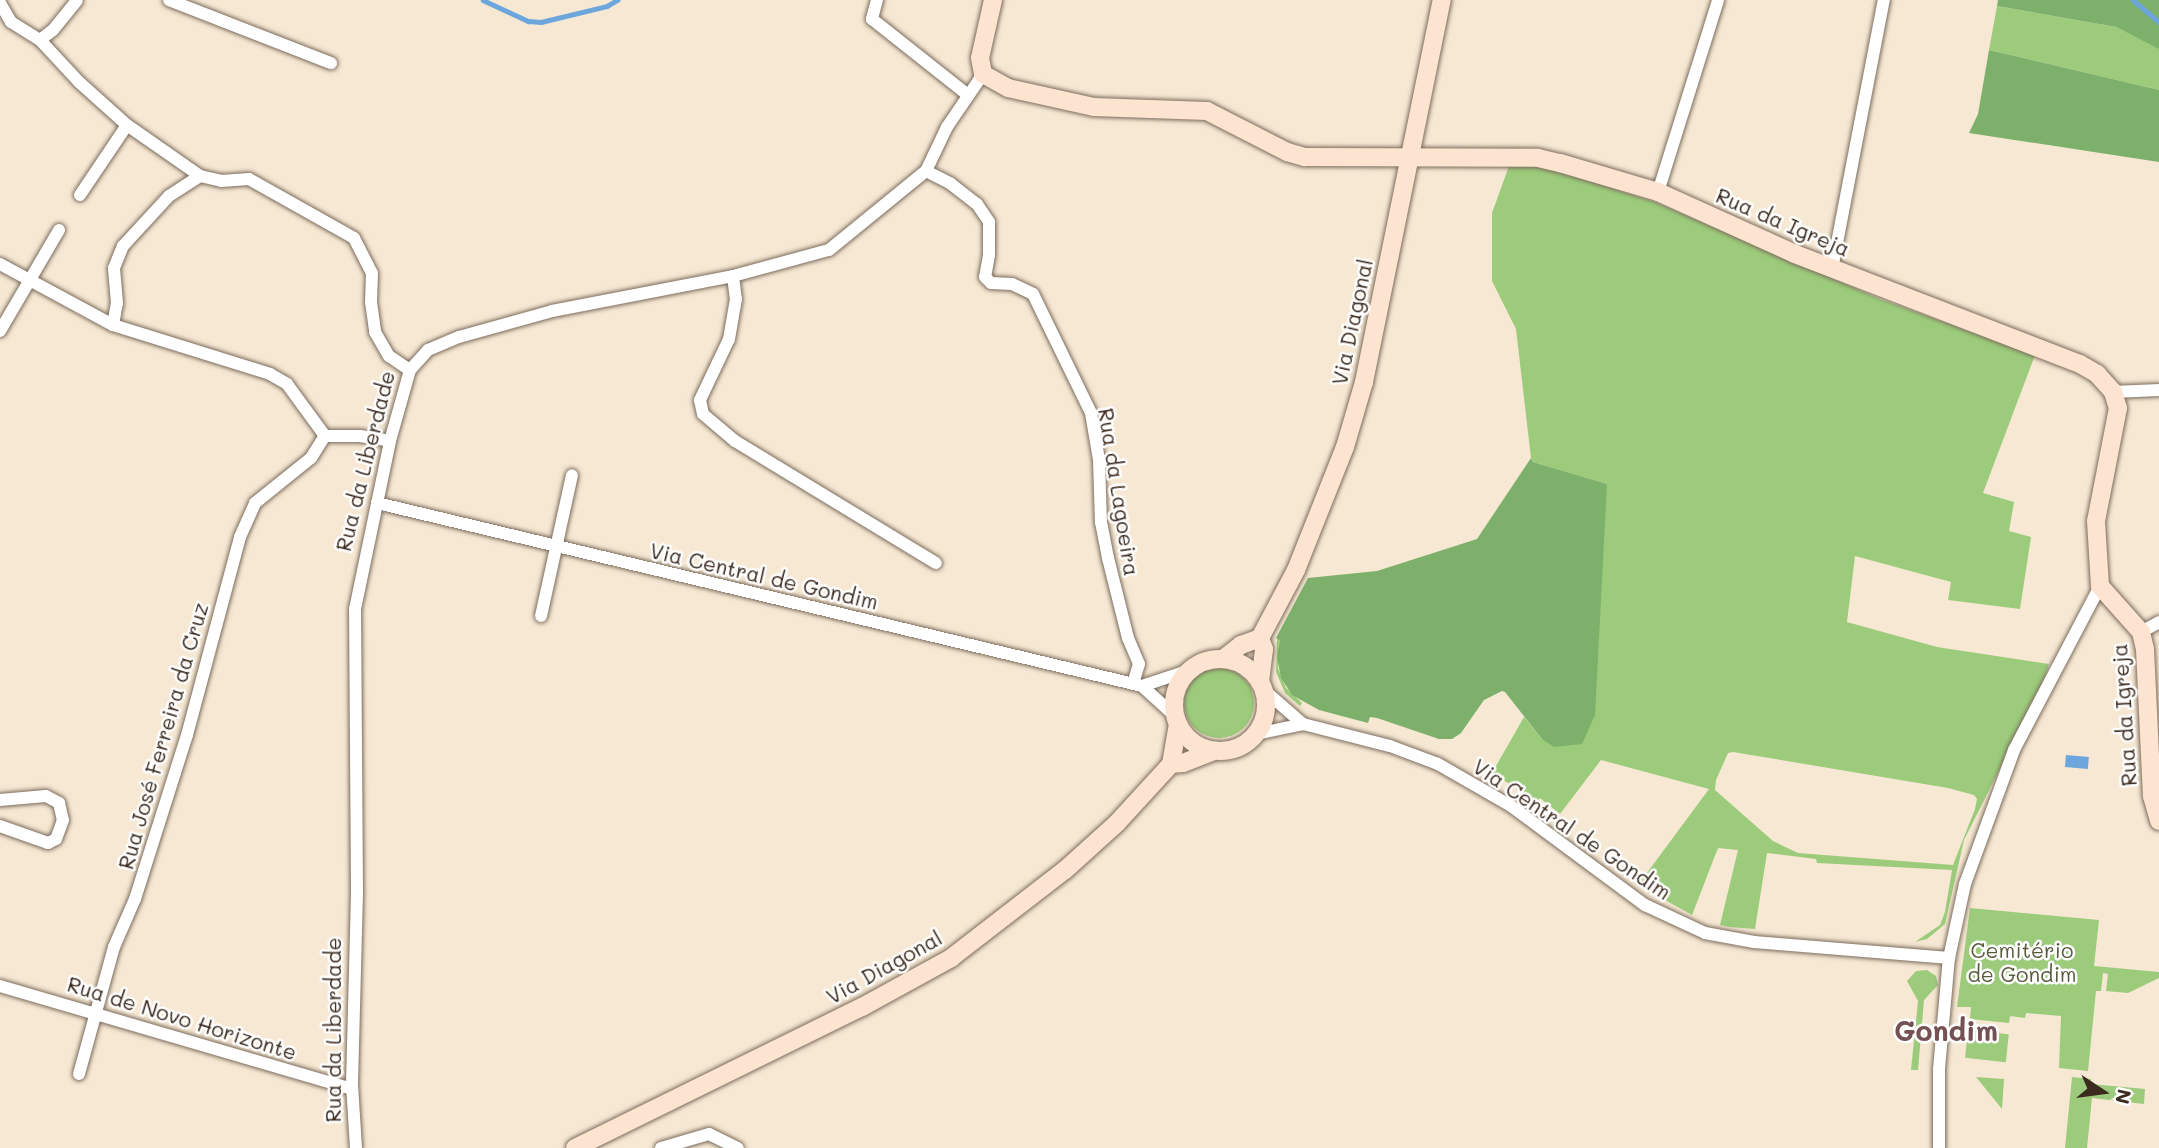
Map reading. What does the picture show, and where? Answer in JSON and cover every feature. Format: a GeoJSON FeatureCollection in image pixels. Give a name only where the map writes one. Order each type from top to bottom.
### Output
{"type":"FeatureCollection","features":[{"type":"Feature","properties":{"kind":"main road"},"geometry":{"type":"LineString","coordinates":[[983,74],[980,58],[993,0]]}},
{"type":"Feature","properties":{"kind":"main road","name":"Via Diagonal"},"geometry":{"type":"LineString","coordinates":[[1256,734],[1264,721],[1264,649],[1260,638],[1310,537],[1345,447],[1364,382],[1441,0]]}},
{"type":"Feature","properties":{"kind":"main road","name":"Rua da Igreja"},"geometry":{"type":"LineString","coordinates":[[983,74],[1008,88],[1094,107],[1208,111],[1287,152],[1305,157],[1538,158],[1658,192],[1832,269],[2080,364],[2097,374],[2113,392]]}},
{"type":"Feature","properties":{"kind":"main road"},"geometry":{"type":"LineString","coordinates":[[2099,586],[2096,521],[2118,408],[2113,392]]}},
{"type":"Feature","properties":{"kind":"main road","name":"Rua da Igreja"},"geometry":{"type":"LineString","coordinates":[[2099,586],[2141,632],[2145,649],[2159,821]]}},
{"type":"Feature","properties":{"kind":"main road"},"geometry":{"type":"LineString","coordinates":[[1223,659],[1241,645],[1260,638]]}},
{"type":"Feature","properties":{"kind":"main road"},"geometry":{"type":"LineString","coordinates":[[1256,734],[1244,744],[1230,750],[1214,751],[1171,764],[1176,720],[1175,694],[1187,671],[1200,662],[1223,659],[1245,665],[1262,686]]}},
{"type":"Feature","properties":{"kind":"main road"},"geometry":{"type":"LineString","coordinates":[[1176,720],[1186,737],[1199,746],[1214,751]]}},
{"type":"Feature","properties":{"kind":"main road","name":"Via Diagonal"},"geometry":{"type":"LineString","coordinates":[[575,1148],[862,1007],[951,958],[1065,870],[1117,823],[1171,764]]}},
{"type":"Feature","properties":{"kind":"street"},"geometry":{"type":"LineString","coordinates":[[40,40],[53,30],[77,0]]}},
{"type":"Feature","properties":{"kind":"street"},"geometry":{"type":"LineString","coordinates":[[169,0],[331,63]]}},
{"type":"Feature","properties":{"kind":"street"},"geometry":{"type":"LineString","coordinates":[[877,0],[872,19],[968,95]]}},
{"type":"Feature","properties":{"kind":"street"},"geometry":{"type":"LineString","coordinates":[[1658,192],[1718,0]]}},
{"type":"Feature","properties":{"kind":"street"},"geometry":{"type":"LineString","coordinates":[[1832,269],[1884,0]]}},
{"type":"Feature","properties":{"kind":"street"},"geometry":{"type":"LineString","coordinates":[[0,3],[11,22],[40,40],[79,82],[127,125],[200,176],[221,181],[249,179],[354,237],[372,273],[375,332],[389,356],[410,370]]}},
{"type":"Feature","properties":{"kind":"street","name":"Rua da Liberdade"},"geometry":{"type":"LineString","coordinates":[[356,1148],[352,1089],[357,892],[355,609],[390,441],[410,370],[428,350],[459,337],[552,311],[733,276],[829,250],[926,171],[947,127],[983,74]]}},
{"type":"Feature","properties":{"kind":"street"},"geometry":{"type":"LineString","coordinates":[[79,195],[127,125]]}},
{"type":"Feature","properties":{"kind":"street","name":"Rua da Lagoeira"},"geometry":{"type":"LineString","coordinates":[[926,171],[951,184],[978,204],[989,222],[989,255],[985,277],[991,284],[1012,284],[1033,293],[1091,413],[1099,460],[1101,522],[1128,638],[1139,664],[1138,685]]}},
{"type":"Feature","properties":{"kind":"street"},"geometry":{"type":"LineString","coordinates":[[113,325],[117,303],[114,268],[123,246],[169,196],[200,176]]}},
{"type":"Feature","properties":{"kind":"street"},"geometry":{"type":"LineString","coordinates":[[0,331],[59,230]]}},
{"type":"Feature","properties":{"kind":"street"},"geometry":{"type":"LineString","coordinates":[[0,264],[113,325],[270,374],[287,384],[325,436],[360,436],[390,441]]}},
{"type":"Feature","properties":{"kind":"street"},"geometry":{"type":"LineString","coordinates":[[733,276],[736,299],[729,339],[699,400],[703,414],[736,441],[936,563]]}},
{"type":"Feature","properties":{"kind":"street"},"geometry":{"type":"LineString","coordinates":[[2113,392],[2159,390]]}},
{"type":"Feature","properties":{"kind":"street","name":"Rua José Ferreira da Cruz"},"geometry":{"type":"LineString","coordinates":[[79,1074],[114,947],[135,899],[187,735],[240,537],[255,503],[311,458],[325,436]]}},
{"type":"Feature","properties":{"kind":"street"},"geometry":{"type":"LineString","coordinates":[[541,616],[572,475]]}},
{"type":"Feature","properties":{"kind":"street","name":"Via Central de Gondim"},"geometry":{"type":"LineString","coordinates":[[377,503],[1138,685],[1176,720]]}},
{"type":"Feature","properties":{"kind":"street"},"geometry":{"type":"LineString","coordinates":[[1939,1148],[1939,1069],[1949,958],[1965,884],[2014,750],[2099,586]]}},
{"type":"Feature","properties":{"kind":"street"},"geometry":{"type":"LineString","coordinates":[[2141,632],[2159,622]]}},
{"type":"Feature","properties":{"kind":"street"},"geometry":{"type":"LineString","coordinates":[[1138,685],[1187,671]]}},
{"type":"Feature","properties":{"kind":"street","name":"Via Central de Gondim"},"geometry":{"type":"LineString","coordinates":[[1262,686],[1303,724]]}},
{"type":"Feature","properties":{"kind":"street","name":"Via Central de Gondim"},"geometry":{"type":"LineString","coordinates":[[1256,734],[1303,724],[1406,751],[1453,771],[1511,806],[1645,905],[1690,927],[1737,940],[1949,958]]}},
{"type":"Feature","properties":{"kind":"street"},"geometry":{"type":"LineString","coordinates":[[0,800],[46,796],[59,803],[62,820],[55,839],[48,843],[0,826]]}},
{"type":"Feature","properties":{"kind":"street","name":"Rua de Novo Horizonte"},"geometry":{"type":"LineString","coordinates":[[0,986],[96,1011],[352,1089]]}},
{"type":"Feature","properties":{"kind":"street"},"geometry":{"type":"LineString","coordinates":[[661,1148],[709,1134],[738,1148]]}},
{"type":"Feature","properties":{"kind":"green space"},"geometry":{"type":"Polygon","coordinates":[[[1998,0],[2159,0],[2159,49],[2116,27],[1997,6],[1998,0]]]}},
{"type":"Feature","properties":{"kind":"green space"},"geometry":{"type":"Polygon","coordinates":[[[1997,6],[2116,27],[2156,47],[2159,49],[2159,90],[1989,50],[1997,6]]]}},
{"type":"Feature","properties":{"kind":"green space"},"geometry":{"type":"Polygon","coordinates":[[[1989,50],[2159,90],[2159,162],[1969,133],[1978,114],[1989,50]]]}},
{"type":"Feature","properties":{"kind":"green space"},"geometry":{"type":"Polygon","coordinates":[[[1509,166],[1541,166],[1655,202],[1880,299],[2035,355],[1983,493],[2014,502],[2009,531],[2031,537],[2020,609],[1948,600],[1951,582],[1855,556],[1847,622],[1937,647],[2049,664],[2042,685],[1964,840],[1945,924],[1927,939],[1915,942],[1940,925],[1945,912],[1952,870],[1817,863],[1816,859],[1767,853],[1755,929],[1729,927],[1720,925],[1738,850],[1718,848],[1692,915],[1638,885],[1709,789],[1601,760],[1560,814],[1540,798],[1537,801],[1492,773],[1524,717],[1542,739],[1607,484],[1533,462],[1531,458],[1516,329],[1492,281],[1492,213],[1509,166]],[[1733,752],[1728,753],[1716,780],[1715,790],[1773,841],[1798,853],[1953,865],[1977,799],[1974,795],[1948,788],[1733,752]]]}},
{"type":"Feature","properties":{"kind":"green space"},"geometry":{"type":"Polygon","coordinates":[[[1531,458],[1533,462],[1607,484],[1595,715],[1582,744],[1554,747],[1542,739],[1502,691],[1484,700],[1461,733],[1452,739],[1439,739],[1377,718],[1370,717],[1368,723],[1319,710],[1292,695],[1281,678],[1277,657],[1280,641],[1276,638],[1308,578],[1377,571],[1477,539],[1531,458]]]}},
{"type":"Feature","properties":{"kind":"green space"},"geometry":{"type":"Polygon","coordinates":[[[1277,639],[1280,641],[1278,668],[1286,688],[1302,703],[1300,706],[1285,693],[1276,672],[1277,639]]]}},
{"type":"Feature","properties":{"kind":"green space"},"geometry":{"type":"Polygon","coordinates":[[[1219,668],[1238,674],[1248,684],[1254,703],[1248,722],[1238,732],[1219,738],[1200,732],[1190,722],[1184,703],[1190,684],[1200,674],[1219,668]]]}},
{"type":"Feature","properties":{"kind":"green space","name":"Cemitério de Gondim"},"geometry":{"type":"Polygon","coordinates":[[[1970,908],[2099,920],[2094,966],[2159,972],[2159,978],[2128,993],[2106,991],[2108,974],[2103,973],[2101,991],[2096,991],[2088,1071],[2059,1068],[2061,1016],[2026,1013],[2025,1018],[2010,1016],[2009,1023],[1970,1019],[1971,1007],[1957,1007],[1970,908]]]}},
{"type":"Feature","properties":{"kind":"green space"},"geometry":{"type":"Polygon","coordinates":[[[1927,970],[1936,976],[1938,985],[1924,1000],[1918,1070],[1911,1070],[1918,1001],[1907,981],[1916,971],[1927,970]]]}},
{"type":"Feature","properties":{"kind":"green space"},"geometry":{"type":"Polygon","coordinates":[[[1968,1030],[2009,1034],[2006,1062],[1965,1058],[1968,1030]]]}},
{"type":"Feature","properties":{"kind":"green space"},"geometry":{"type":"Polygon","coordinates":[[[1976,1077],[2004,1079],[2002,1109],[1976,1077]]]}},
{"type":"Feature","properties":{"kind":"green space"},"geometry":{"type":"Polygon","coordinates":[[[2072,1077],[2091,1079],[2091,1084],[2145,1089],[2144,1104],[2092,1098],[2087,1148],[2065,1148],[2072,1077]]]}},
{"type":"Feature","properties":{"kind":"water"},"geometry":{"type":"Polygon","coordinates":[[[2066,755],[2089,757],[2088,769],[2065,767],[2066,755]]]}},
{"type":"Feature","properties":{"kind":"waterway"},"geometry":{"type":"LineString","coordinates":[[483,0],[528,21],[541,22],[607,6],[617,0]]}},
{"type":"Feature","properties":{"kind":"waterway"},"geometry":{"type":"LineString","coordinates":[[2133,0],[2159,22]]}},
{"type":"Feature","properties":{"kind":"district","name":"Gondim"},"geometry":{"type":"Point","coordinates":[1946,1030]}}]}
